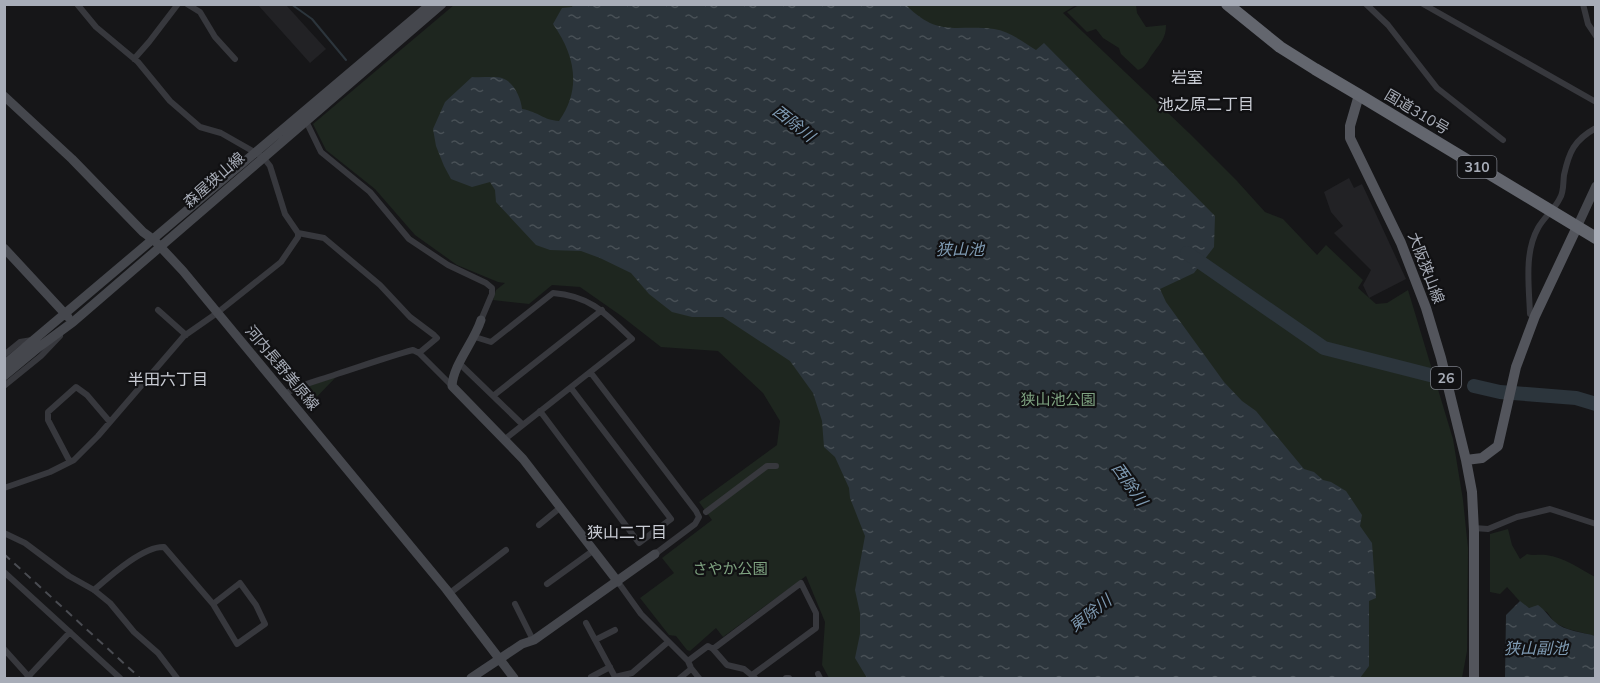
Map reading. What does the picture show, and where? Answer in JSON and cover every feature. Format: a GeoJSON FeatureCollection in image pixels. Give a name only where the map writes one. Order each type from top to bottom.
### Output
{"type":"FeatureCollection","features":[{"type":"Feature","properties":{"kind":"highway","name":"国道310号"},"geometry":{"type":"LineString","coordinates":[[1227,4],[1280,47],[1596,238]]}},
{"type":"Feature","properties":{"kind":"main road","name":"森屋狭山線"},"geometry":{"type":"LineString","coordinates":[[4,376],[73,322],[157,244],[430,4]]}},
{"type":"Feature","properties":{"kind":"main road","name":"森屋狭山線"},"geometry":{"type":"LineString","coordinates":[[259,155],[306,121],[442,4]]}},
{"type":"Feature","properties":{"kind":"main road","name":"大阪狭山線"},"geometry":{"type":"LineString","coordinates":[[1359,94],[1350,126],[1350,138],[1401,243],[1426,308],[1466,460],[1472,492],[1474,528],[1474,678]]}},
{"type":"Feature","properties":{"kind":"main road","name":"河内長野美原線"},"geometry":{"type":"LineString","coordinates":[[4,96],[72,159],[183,271],[450,593],[514,678]]}},
{"type":"Feature","properties":{"kind":"main road"},"geometry":{"type":"LineString","coordinates":[[1466,460],[1482,458],[1498,446],[1513,382],[1535,316],[1596,186]]}},
{"type":"Feature","properties":{"kind":"main road","name":"森屋狭山線"},"geometry":{"type":"LineString","coordinates":[[4,365],[65,314],[157,244]]}},
{"type":"Feature","properties":{"kind":"main road"},"geometry":{"type":"LineString","coordinates":[[4,248],[73,322]]}},
{"type":"Feature","properties":{"kind":"main road"},"geometry":{"type":"LineString","coordinates":[[481,320],[475,337],[452,378],[452,386],[505,439],[618,582]]}},
{"type":"Feature","properties":{"kind":"main road"},"geometry":{"type":"LineString","coordinates":[[471,678],[522,644],[533,640],[655,554]]}},
{"type":"Feature","properties":{"kind":"street"},"geometry":{"type":"LineString","coordinates":[[77,4],[96,27],[134,59],[170,101],[200,127],[221,133],[259,155],[270,166],[285,214],[298,232],[324,238],[380,285],[410,317],[437,338],[419,353]]}},
{"type":"Feature","properties":{"kind":"street"},"geometry":{"type":"LineString","coordinates":[[134,59],[178,4]]}},
{"type":"Feature","properties":{"kind":"street"},"geometry":{"type":"LineString","coordinates":[[187,4],[200,12],[215,37],[235,59]]}},
{"type":"Feature","properties":{"kind":"street"},"geometry":{"type":"LineString","coordinates":[[1366,4],[1388,25],[1437,88],[1503,140]]}},
{"type":"Feature","properties":{"kind":"street"},"geometry":{"type":"LineString","coordinates":[[1424,4],[1596,102]]}},
{"type":"Feature","properties":{"kind":"street"},"geometry":{"type":"LineString","coordinates":[[1583,4],[1588,24],[1596,36]]}},
{"type":"Feature","properties":{"kind":"street"},"geometry":{"type":"LineString","coordinates":[[1585,95],[1596,93]]}},
{"type":"Feature","properties":{"kind":"street"},"geometry":{"type":"LineString","coordinates":[[306,121],[321,152],[370,192],[409,239],[448,265],[492,288],[492,294],[481,320]]}},
{"type":"Feature","properties":{"kind":"street"},"geometry":{"type":"LineString","coordinates":[[1535,316],[1530,314],[1530,255],[1533,241],[1538,228],[1561,198],[1564,174],[1575,143],[1584,134],[1596,128]]}},
{"type":"Feature","properties":{"kind":"street"},"geometry":{"type":"LineString","coordinates":[[4,488],[50,472],[70,462],[110,422],[186,335],[217,314],[281,262],[298,237],[298,232]]}},
{"type":"Feature","properties":{"kind":"street"},"geometry":{"type":"LineString","coordinates":[[475,337],[491,342],[553,293],[587,300],[602,310],[632,339],[505,439]]}},
{"type":"Feature","properties":{"kind":"street"},"geometry":{"type":"LineString","coordinates":[[158,310],[186,335]]}},
{"type":"Feature","properties":{"kind":"street"},"geometry":{"type":"LineString","coordinates":[[493,396],[602,310]]}},
{"type":"Feature","properties":{"kind":"street"},"geometry":{"type":"LineString","coordinates":[[4,386],[41,356],[73,322]]}},
{"type":"Feature","properties":{"kind":"street"},"geometry":{"type":"LineString","coordinates":[[4,356],[20,342],[36,339]]}},
{"type":"Feature","properties":{"kind":"street"},"geometry":{"type":"LineString","coordinates":[[285,394],[302,384],[413,350],[419,353],[452,386]]}},
{"type":"Feature","properties":{"kind":"street"},"geometry":{"type":"LineString","coordinates":[[460,364],[523,424]]}},
{"type":"Feature","properties":{"kind":"street"},"geometry":{"type":"LineString","coordinates":[[591,373],[699,517],[695,524],[655,554]]}},
{"type":"Feature","properties":{"kind":"street"},"geometry":{"type":"LineString","coordinates":[[70,462],[48,420],[48,412],[76,387],[87,395],[110,422]]}},
{"type":"Feature","properties":{"kind":"street"},"geometry":{"type":"LineString","coordinates":[[540,411],[639,543],[671,519],[571,387]]}},
{"type":"Feature","properties":{"kind":"street"},"geometry":{"type":"LineString","coordinates":[[706,512],[767,466],[776,466]]}},
{"type":"Feature","properties":{"kind":"street"},"geometry":{"type":"LineString","coordinates":[[539,525],[561,507]]}},
{"type":"Feature","properties":{"kind":"street"},"geometry":{"type":"LineString","coordinates":[[1474,528],[1488,529],[1516,518],[1550,509],[1596,524]]}},
{"type":"Feature","properties":{"kind":"street"},"geometry":{"type":"LineString","coordinates":[[4,533],[20,540],[110,603],[134,632],[158,653],[177,678]]}},
{"type":"Feature","properties":{"kind":"street"},"geometry":{"type":"LineString","coordinates":[[94,590],[140,555],[158,546],[164,547],[213,604],[237,644],[265,624],[256,605],[240,583],[213,604]]}},
{"type":"Feature","properties":{"kind":"street"},"geometry":{"type":"LineString","coordinates":[[450,593],[506,550]]}},
{"type":"Feature","properties":{"kind":"street"},"geometry":{"type":"LineString","coordinates":[[547,584],[594,550]]}},
{"type":"Feature","properties":{"kind":"street"},"geometry":{"type":"LineString","coordinates":[[4,572],[120,678]]}},
{"type":"Feature","properties":{"kind":"street"},"geometry":{"type":"LineString","coordinates":[[618,582],[641,614],[668,642],[672,643],[699,678]]}},
{"type":"Feature","properties":{"kind":"street"},"geometry":{"type":"LineString","coordinates":[[688,661],[708,646],[727,665],[744,669],[753,677],[816,628],[816,614],[801,583],[713,649]]}},
{"type":"Feature","properties":{"kind":"street"},"geometry":{"type":"LineString","coordinates":[[515,604],[533,640]]}},
{"type":"Feature","properties":{"kind":"street"},"geometry":{"type":"LineString","coordinates":[[586,622],[615,677],[633,675],[668,642]]}},
{"type":"Feature","properties":{"kind":"street"},"geometry":{"type":"LineString","coordinates":[[596,640],[615,630]]}},
{"type":"Feature","properties":{"kind":"street"},"geometry":{"type":"LineString","coordinates":[[4,649],[29,678],[70,632]]}},
{"type":"Feature","properties":{"kind":"street"},"geometry":{"type":"LineString","coordinates":[[591,676],[610,667]]}},
{"type":"Feature","properties":{"kind":"street"},"geometry":{"type":"LineString","coordinates":[[680,678],[692,669]]}},
{"type":"Feature","properties":{"kind":"shaded area"},"geometry":{"type":"Polygon","coordinates":[[[258,5],[286,5],[326,49],[310,63],[258,5]]]}},
{"type":"Feature","properties":{"kind":"shaded area"},"geometry":{"type":"Polygon","coordinates":[[[1349,178],[1354,188],[1362,184],[1406,279],[1369,298],[1363,285],[1371,270],[1334,233],[1343,226],[1331,212],[1324,192],[1349,178]]]}},
{"type":"Feature","properties":{"kind":"green space","name":"狭山池"},"geometry":{"type":"Polygon","coordinates":[[[454,5],[1076,5],[1063,13],[1189,133],[1265,212],[1283,219],[1317,255],[1326,245],[1363,280],[1358,288],[1376,304],[1387,303],[1408,290],[1453,439],[1463,500],[1468,548],[1467,651],[1462,678],[829,678],[822,665],[825,622],[806,576],[723,637],[716,628],[690,651],[687,650],[676,636],[669,635],[640,598],[674,573],[662,558],[712,520],[699,502],[777,445],[780,421],[763,393],[718,351],[661,347],[580,287],[552,285],[529,304],[493,300],[496,290],[505,283],[457,265],[415,235],[375,189],[326,150],[313,124],[454,5]]]}},
{"type":"Feature","properties":{"kind":"green space"},"geometry":{"type":"Polygon","coordinates":[[[1079,5],[1136,5],[1137,13],[1146,27],[1166,25],[1164,37],[1145,65],[1138,70],[1121,54],[1119,48],[1103,38],[1096,29],[1087,32],[1067,12],[1079,5]]]}},
{"type":"Feature","properties":{"kind":"green space"},"geometry":{"type":"Polygon","coordinates":[[[336,377],[306,408],[293,391],[336,377]]]}},
{"type":"Feature","properties":{"kind":"green space"},"geometry":{"type":"Polygon","coordinates":[[[1508,529],[1512,545],[1520,559],[1527,554],[1553,556],[1595,577],[1595,636],[1568,629],[1555,623],[1547,612],[1536,607],[1524,606],[1507,587],[1500,594],[1490,592],[1490,534],[1508,529]]]}},
{"type":"Feature","properties":{"kind":"water","name":"狭山池"},"geometry":{"type":"Polygon","coordinates":[[[573,5],[906,5],[928,22],[938,26],[1000,30],[1036,50],[1044,43],[1215,216],[1214,247],[1194,273],[1160,289],[1166,302],[1224,382],[1242,401],[1256,411],[1304,469],[1314,472],[1323,480],[1346,491],[1362,515],[1360,526],[1372,543],[1376,598],[1369,601],[1369,666],[1360,678],[867,678],[855,658],[860,634],[860,613],[855,590],[865,536],[850,498],[849,488],[835,457],[824,447],[822,421],[813,393],[790,361],[723,317],[692,317],[672,312],[649,294],[631,273],[600,258],[581,251],[550,250],[536,245],[496,202],[495,190],[490,182],[472,187],[451,179],[444,166],[436,146],[433,129],[445,102],[472,77],[499,77],[506,80],[516,91],[522,109],[559,121],[571,97],[573,72],[571,60],[561,36],[553,24],[562,8],[573,5]]]}},
{"type":"Feature","properties":{"kind":"water","name":"狭山副池"},"geometry":{"type":"Polygon","coordinates":[[[1520,601],[1529,608],[1538,605],[1563,627],[1595,636],[1595,678],[1505,678],[1506,615],[1520,601]]]}},
{"type":"Feature","properties":{"kind":"waterway"},"geometry":{"type":"LineString","coordinates":[[291,4],[312,19],[346,60]]}},
{"type":"Feature","properties":{"kind":"waterway","name":"西除川"},"geometry":{"type":"LineString","coordinates":[[1187,253],[1324,348],[1430,375]]}},
{"type":"Feature","properties":{"kind":"waterway","name":"西除川"},"geometry":{"type":"LineString","coordinates":[[1474,386],[1500,392],[1576,398],[1596,404]]}},
{"type":"Feature","properties":{"kind":"railway"},"geometry":{"type":"LineString","coordinates":[[4,554],[140,678]]}},
{"type":"Feature","properties":{"kind":"district","name":"岩室"},"geometry":{"type":"Point","coordinates":[1187,77]}},
{"type":"Feature","properties":{"kind":"district","name":"池之原二丁目"},"geometry":{"type":"Point","coordinates":[1206,104]}},
{"type":"Feature","properties":{"kind":"district","name":"半田六丁目"},"geometry":{"type":"Point","coordinates":[168,379]}},
{"type":"Feature","properties":{"kind":"district","name":"狭山二丁目"},"geometry":{"type":"Point","coordinates":[627,532]}},
{"type":"Feature","properties":{"kind":"park label","name":"狭山池公園"},"geometry":{"type":"Point","coordinates":[1058,400]}},
{"type":"Feature","properties":{"kind":"park label","name":"さやか公園"},"geometry":{"type":"Point","coordinates":[730,569]}},
{"type":"Feature","properties":{"kind":"water label","name":"東除川"},"geometry":{"type":"Point","coordinates":[1090,613]}}]}
